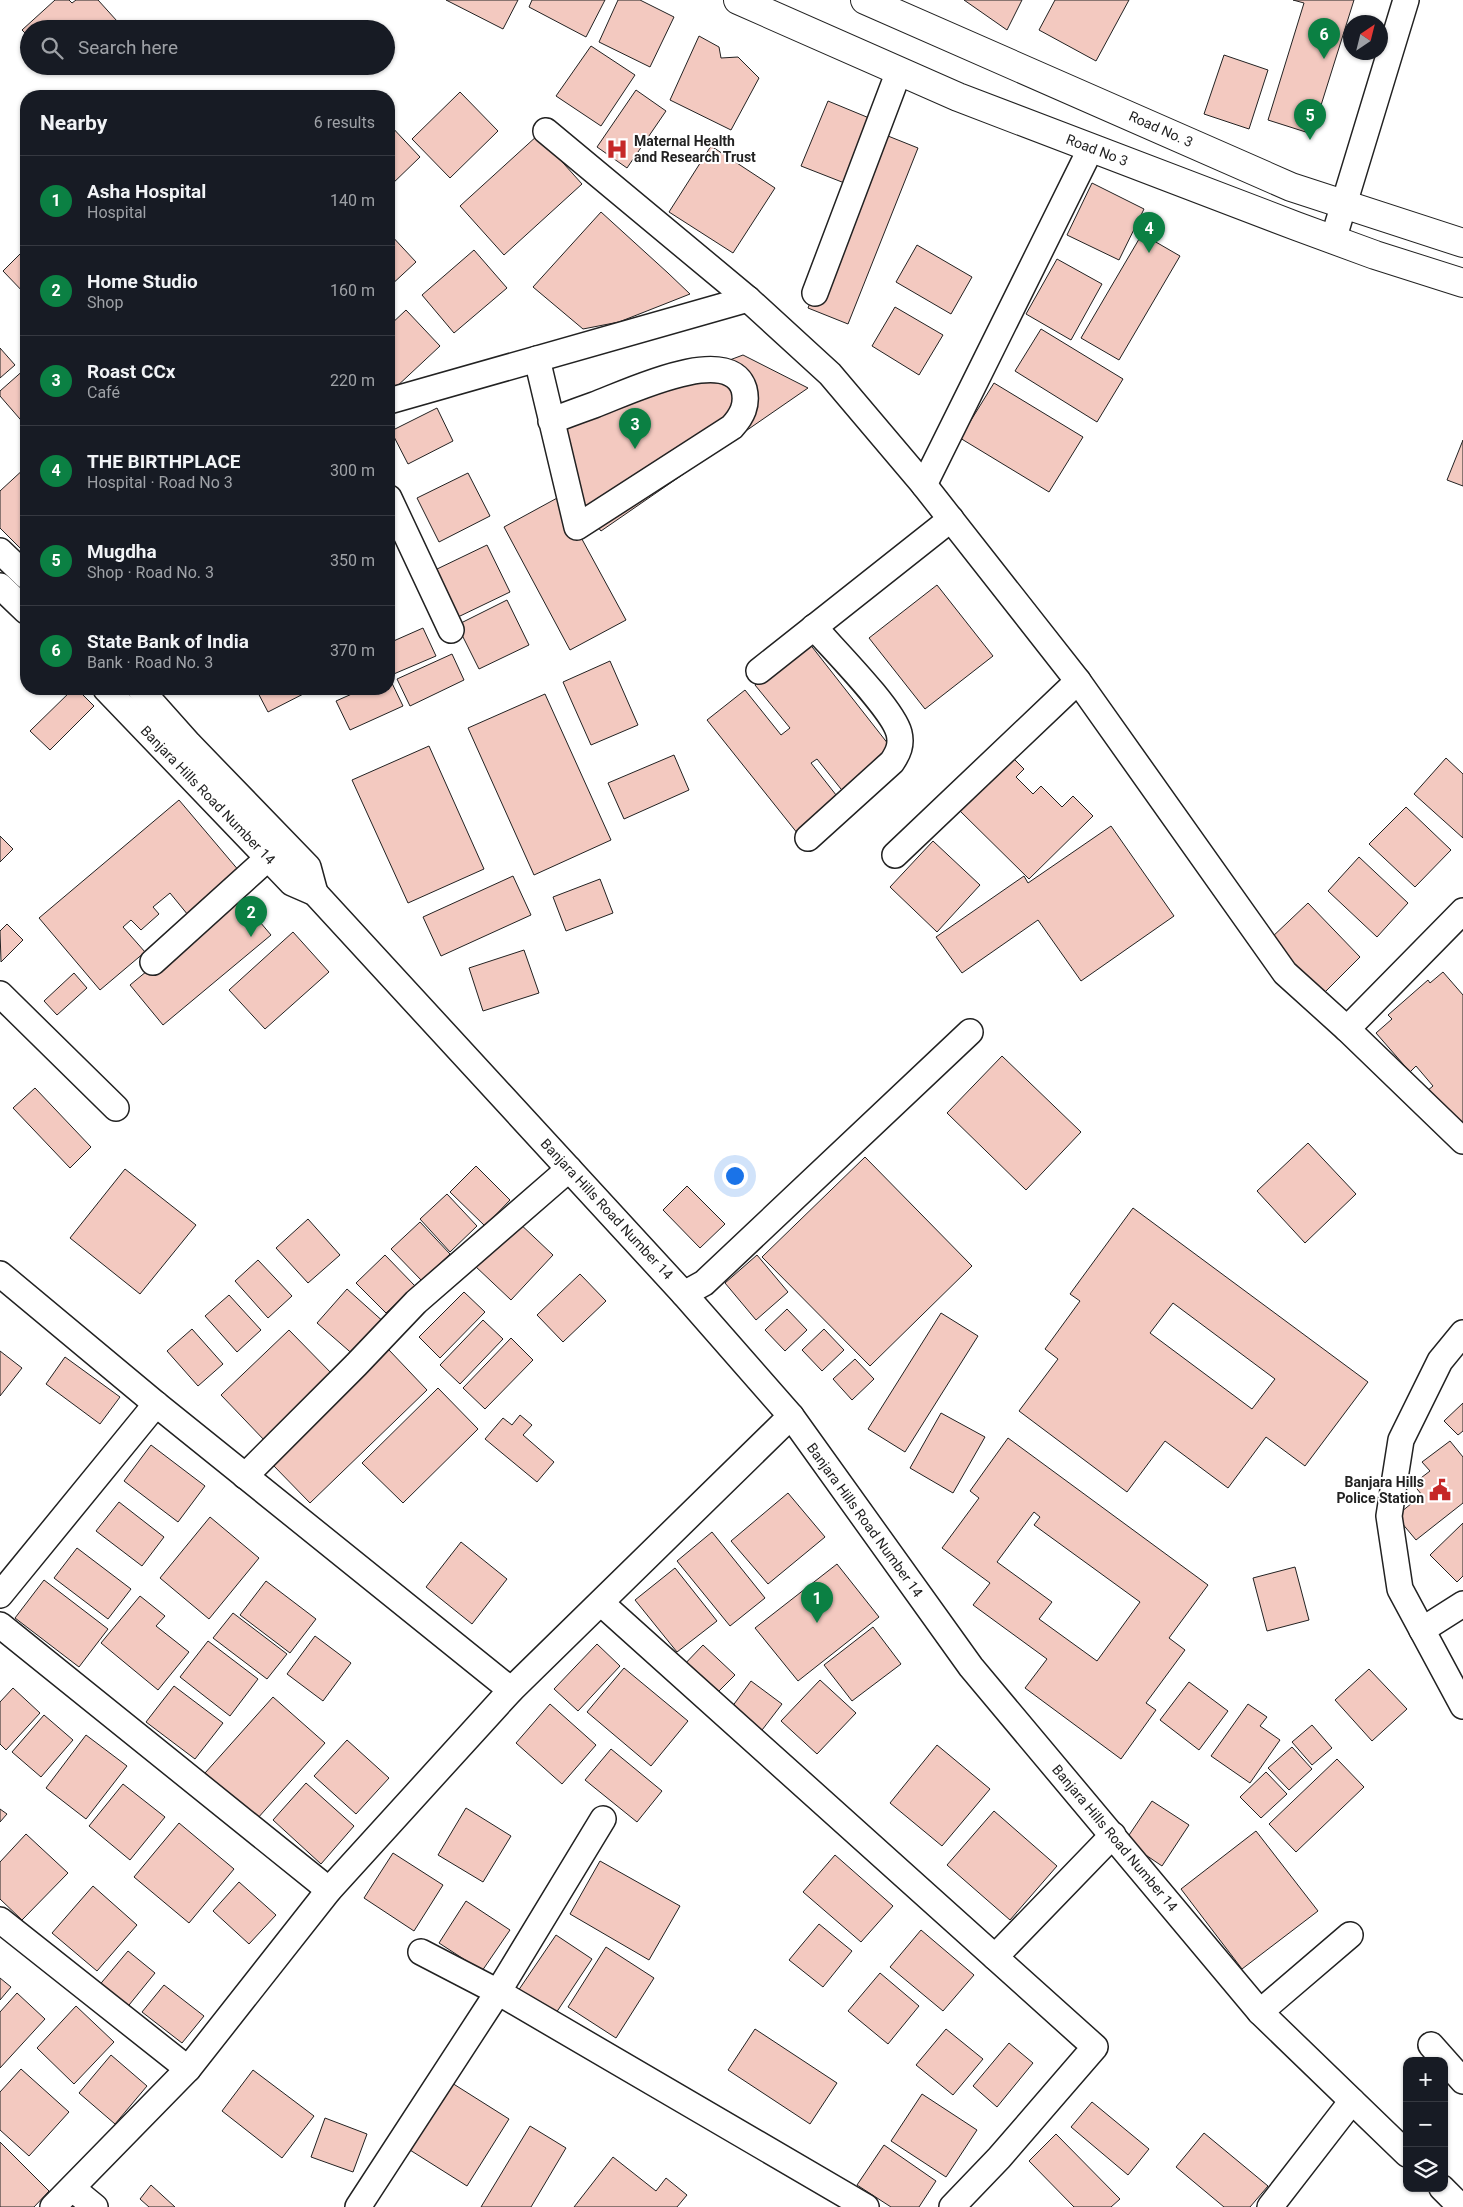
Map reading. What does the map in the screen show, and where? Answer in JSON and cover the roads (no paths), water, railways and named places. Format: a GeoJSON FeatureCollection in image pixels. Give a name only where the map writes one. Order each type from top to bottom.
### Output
{"type":"FeatureCollection","features":[{"type":"Feature","properties":{"kind":"main road","name":"Road No 3"},"geometry":{"type":"LineString","coordinates":[[738,0],[958,97],[1333,240],[1463,283]]}},
{"type":"Feature","properties":{"kind":"main road","name":"Road No. 3"},"geometry":{"type":"LineString","coordinates":[[865,0],[1291,186],[1463,243]]}},
{"type":"Feature","properties":{"kind":"street"},"geometry":{"type":"LineString","coordinates":[[1333,240],[1406,0]]}},
{"type":"Feature","properties":{"kind":"street"},"geometry":{"type":"LineString","coordinates":[[815,293],[899,71]]}},
{"type":"Feature","properties":{"kind":"street"},"geometry":{"type":"LineString","coordinates":[[546,131],[748,299],[830,374],[924,485],[1078,681],[1285,973],[1348,1029],[1463,1141]]}},
{"type":"Feature","properties":{"kind":"street"},"geometry":{"type":"LineString","coordinates":[[924,485],[1091,148]]}},
{"type":"Feature","properties":{"kind":"street"},"geometry":{"type":"LineString","coordinates":[[395,399],[748,299]]}},
{"type":"Feature","properties":{"kind":"street"},"geometry":{"type":"LineString","coordinates":[[537,359],[551,421],[577,527],[732,427],[742,416],[745,405],[744,391],[740,382],[728,370],[687,371],[551,421]]}},
{"type":"Feature","properties":{"kind":"street"},"geometry":{"type":"LineString","coordinates":[[395,511],[451,630]]}},
{"type":"Feature","properties":{"kind":"street"},"geometry":{"type":"LineString","coordinates":[[759,671],[951,519]]}},
{"type":"Feature","properties":{"kind":"street"},"geometry":{"type":"LineString","coordinates":[[0,586],[20,605]]}},
{"type":"Feature","properties":{"kind":"street"},"geometry":{"type":"LineString","coordinates":[[808,838],[892,762],[900,746],[900,733],[891,715],[814,627]]}},
{"type":"Feature","properties":{"kind":"street"},"geometry":{"type":"LineString","coordinates":[[895,855],[1078,681]]}},
{"type":"Feature","properties":{"kind":"street","name":"Banjara Hills Road Number 14"},"geometry":{"type":"LineString","coordinates":[[112,695],[292,883],[315,893],[684,1294],[791,1416],[971,1667],[1260,2012],[1403,2150]]}},
{"type":"Feature","properties":{"kind":"street","name":"Banjara Hills Road Number 14"},"geometry":{"type":"LineString","coordinates":[[145,695],[308,867],[315,893]]}},
{"type":"Feature","properties":{"kind":"street"},"geometry":{"type":"LineString","coordinates":[[153,962],[268,858]]}},
{"type":"Feature","properties":{"kind":"street"},"geometry":{"type":"LineString","coordinates":[[1348,1029],[1463,911]]}},
{"type":"Feature","properties":{"kind":"street"},"geometry":{"type":"LineString","coordinates":[[0,994],[116,1108]]}},
{"type":"Feature","properties":{"kind":"street"},"geometry":{"type":"LineString","coordinates":[[684,1294],[704,1283],[970,1032]]}},
{"type":"Feature","properties":{"kind":"street"},"geometry":{"type":"LineString","coordinates":[[245,1476],[416,1302],[569,1169]]}},
{"type":"Feature","properties":{"kind":"street"},"geometry":{"type":"LineString","coordinates":[[0,1274],[156,1404],[511,1690]]}},
{"type":"Feature","properties":{"kind":"street"},"geometry":{"type":"LineString","coordinates":[[1463,1333],[1440,1361],[1401,1440],[1389,1516],[1400,1589],[1463,1706]]}},
{"type":"Feature","properties":{"kind":"street"},"geometry":{"type":"LineString","coordinates":[[0,1595],[156,1404]]}},
{"type":"Feature","properties":{"kind":"street"},"geometry":{"type":"LineString","coordinates":[[53,2207],[188,2070],[329,1890],[511,1690],[791,1416]]}},
{"type":"Feature","properties":{"kind":"street"},"geometry":{"type":"LineString","coordinates":[[601,1603],[1095,2047],[999,2158],[952,2207]]}},
{"type":"Feature","properties":{"kind":"street"},"geometry":{"type":"LineString","coordinates":[[1422,1630],[1463,1604]]}},
{"type":"Feature","properties":{"kind":"street"},"geometry":{"type":"LineString","coordinates":[[0,1625],[329,1890]]}},
{"type":"Feature","properties":{"kind":"street"},"geometry":{"type":"LineString","coordinates":[[358,2207],[498,1992],[603,1819]]}},
{"type":"Feature","properties":{"kind":"street"},"geometry":{"type":"LineString","coordinates":[[995,1957],[1113,1835]]}},
{"type":"Feature","properties":{"kind":"street"},"geometry":{"type":"LineString","coordinates":[[0,1920],[188,2070]]}},
{"type":"Feature","properties":{"kind":"street"},"geometry":{"type":"LineString","coordinates":[[1260,2012],[1350,1935]]}},
{"type":"Feature","properties":{"kind":"street"},"geometry":{"type":"LineString","coordinates":[[421,1952],[498,1992],[866,2207]]}},
{"type":"Feature","properties":{"kind":"street"},"geometry":{"type":"LineString","coordinates":[[1432,2045],[1463,2081]]}},
{"type":"Feature","properties":{"kind":"street"},"geometry":{"type":"LineString","coordinates":[[1270,2207],[1352,2101]]}},
{"type":"Feature","properties":{"kind":"street"},"geometry":{"type":"LineString","coordinates":[[73,2188],[95,2207]]}},
{"type":"Feature","properties":{"kind":"street"},"geometry":{"type":"LineString","coordinates":[[1446,2192],[1461,2207]]}},
{"type":"Feature","properties":{"kind":"place","name":"State Bank of India"},"geometry":{"type":"Point","coordinates":[1324,59]}},
{"type":"Feature","properties":{"kind":"place","name":"Mugdha"},"geometry":{"type":"Point","coordinates":[1310,140]}},
{"type":"Feature","properties":{"kind":"place","name":"Maternal Health and Research Trust"},"geometry":{"type":"Point","coordinates":[617,149]}},
{"type":"Feature","properties":{"kind":"place","name":"THE BIRTHPLACE"},"geometry":{"type":"Point","coordinates":[1149,253]}},
{"type":"Feature","properties":{"kind":"place","name":"Roast CCx"},"geometry":{"type":"Point","coordinates":[635,449]}},
{"type":"Feature","properties":{"kind":"place","name":"Home Studio"},"geometry":{"type":"Point","coordinates":[251,937]}},
{"type":"Feature","properties":{"kind":"place","name":"Banjara Hills Police Station"},"geometry":{"type":"Point","coordinates":[1440,1490]}},
{"type":"Feature","properties":{"kind":"place","name":"Asha Hospital"},"geometry":{"type":"Point","coordinates":[817,1623]}}]}
